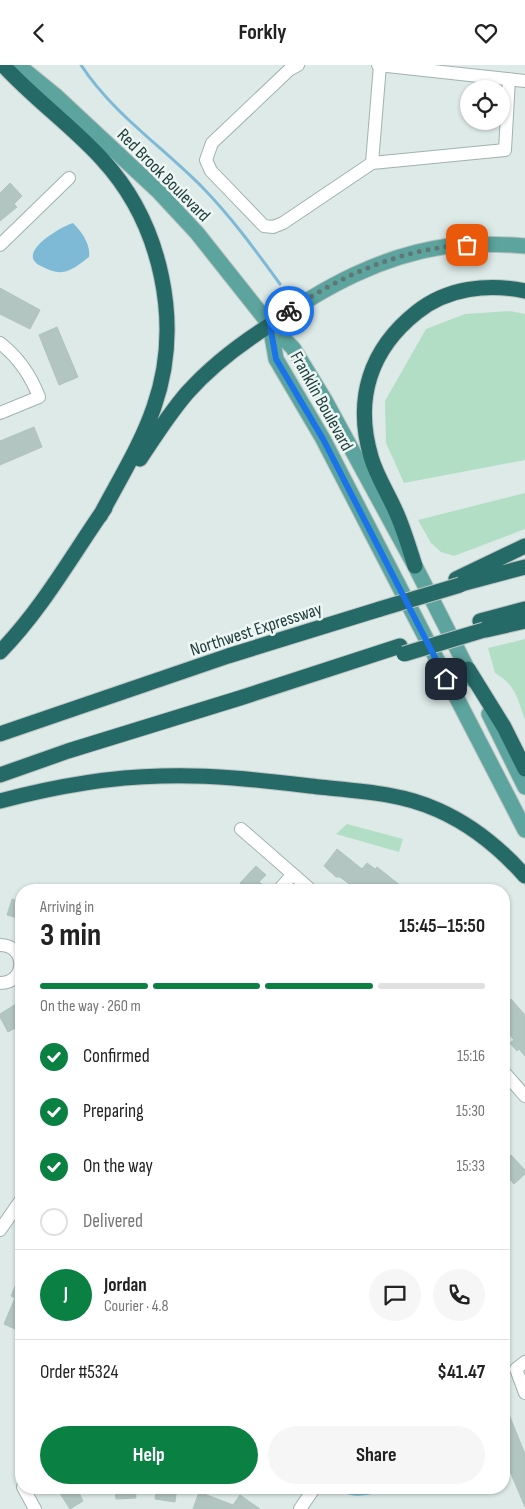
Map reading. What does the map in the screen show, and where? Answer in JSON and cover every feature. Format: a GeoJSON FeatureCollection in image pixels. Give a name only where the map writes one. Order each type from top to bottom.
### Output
{"type":"FeatureCollection","features":[{"type":"Feature","properties":{"kind":"highway"},"geometry":{"type":"LineString","coordinates":[[3,65],[20,84],[102,159],[116,175],[135,205],[147,229],[163,280],[167,335],[165,361],[160,385],[145,431],[100,516]]}},
{"type":"Feature","properties":{"kind":"highway"},"geometry":{"type":"LineString","coordinates":[[415,566],[399,519],[371,459],[366,438],[364,402],[367,384],[373,367],[381,349],[393,332],[423,307],[442,297],[481,287],[500,287],[525,291]]}},
{"type":"Feature","properties":{"kind":"highway"},"geometry":{"type":"LineString","coordinates":[[0,652],[28,621],[46,596],[168,416],[188,392],[228,354],[270,325]]}},
{"type":"Feature","properties":{"kind":"highway"},"geometry":{"type":"LineString","coordinates":[[458,582],[525,546]]}},
{"type":"Feature","properties":{"kind":"highway","name":"Northwest Expressway"},"geometry":{"type":"LineString","coordinates":[[0,734],[228,656],[415,599],[458,582],[525,567]]}},
{"type":"Feature","properties":{"kind":"highway"},"geometry":{"type":"LineString","coordinates":[[0,775],[68,751],[482,626],[525,609]]}},
{"type":"Feature","properties":{"kind":"highway"},"geometry":{"type":"LineString","coordinates":[[482,626],[525,621]]}},
{"type":"Feature","properties":{"kind":"highway"},"geometry":{"type":"LineString","coordinates":[[468,669],[504,727],[525,769]]}},
{"type":"Feature","properties":{"kind":"highway"},"geometry":{"type":"LineString","coordinates":[[0,801],[76,784],[161,775],[264,781],[377,793],[418,803],[456,819],[489,841],[525,875]]}},
{"type":"Feature","properties":{"kind":"main road","name":"Red Brook Boulevard"},"geometry":{"type":"LineString","coordinates":[[20,66],[87,123],[158,191],[196,233],[270,325]]}},
{"type":"Feature","properties":{"kind":"main road"},"geometry":{"type":"LineString","coordinates":[[270,325],[340,281],[384,261],[420,251],[451,246],[484,244],[525,246]]}},
{"type":"Feature","properties":{"kind":"main road","name":"Franklin Boulevard"},"geometry":{"type":"LineString","coordinates":[[270,325],[293,348],[326,402],[415,566],[468,669],[525,787]]}},
{"type":"Feature","properties":{"kind":"main road","name":"Franklin Boulevard"},"geometry":{"type":"LineString","coordinates":[[270,325],[276,359],[323,439],[525,830]]}},
{"type":"Feature","properties":{"kind":"street"},"geometry":{"type":"LineString","coordinates":[[298,65],[289,70],[212,143],[206,160],[211,171],[264,226],[273,227],[283,223],[372,163],[506,150],[509,79]]}},
{"type":"Feature","properties":{"kind":"street"},"geometry":{"type":"LineString","coordinates":[[372,163],[379,65],[525,81]]}},
{"type":"Feature","properties":{"kind":"street"},"geometry":{"type":"LineString","coordinates":[[0,245],[69,178]]}},
{"type":"Feature","properties":{"kind":"street"},"geometry":{"type":"LineString","coordinates":[[0,413],[39,397],[27,372],[1,347]]}},
{"type":"Feature","properties":{"kind":"street"},"geometry":{"type":"LineString","coordinates":[[241,829],[303,884]]}},
{"type":"Feature","properties":{"kind":"street"},"geometry":{"type":"LineString","coordinates":[[284,884],[292,875]]}},
{"type":"Feature","properties":{"kind":"street"},"geometry":{"type":"LineString","coordinates":[[0,945],[11,947],[15,951]]}},
{"type":"Feature","properties":{"kind":"street"},"geometry":{"type":"LineString","coordinates":[[0,983],[8,982],[15,977]]}},
{"type":"Feature","properties":{"kind":"street"},"geometry":{"type":"LineString","coordinates":[[510,1079],[525,1096]]}},
{"type":"Feature","properties":{"kind":"street"},"geometry":{"type":"LineString","coordinates":[[0,1230],[15,1209]]}},
{"type":"Feature","properties":{"kind":"street"},"geometry":{"type":"LineString","coordinates":[[520,1366],[525,1393]]}},
{"type":"Feature","properties":{"kind":"street"},"geometry":{"type":"LineString","coordinates":[[27,1494],[35,1509]]}},
{"type":"Feature","properties":{"kind":"street"},"geometry":{"type":"LineString","coordinates":[[300,1509],[310,1494]]}},
{"type":"Feature","properties":{"kind":"green space"},"geometry":{"type":"Polygon","coordinates":[[[510,311],[525,314],[525,460],[404,483],[386,443],[385,401],[426,329],[465,314],[510,311]]]}},
{"type":"Feature","properties":{"kind":"green space"},"geometry":{"type":"Polygon","coordinates":[[[525,493],[525,529],[454,556],[441,552],[431,543],[418,520],[525,493]]]}},
{"type":"Feature","properties":{"kind":"green space"},"geometry":{"type":"Polygon","coordinates":[[[525,639],[525,720],[512,688],[495,673],[488,648],[525,639]]]}},
{"type":"Feature","properties":{"kind":"green space"},"geometry":{"type":"Polygon","coordinates":[[[347,824],[403,839],[399,852],[336,834],[347,824]]]}},
{"type":"Feature","properties":{"kind":"water"},"geometry":{"type":"Polygon","coordinates":[[[73,223],[87,243],[89,257],[73,269],[65,272],[50,270],[35,262],[33,256],[35,249],[41,242],[58,230],[73,223]]]}},
{"type":"Feature","properties":{"kind":"water"},"geometry":{"type":"Polygon","coordinates":[[[347,1494],[372,1494],[357,1496],[347,1494]]]}},
{"type":"Feature","properties":{"kind":"building"},"geometry":{"type":"Polygon","coordinates":[[[10,183],[22,196],[14,204],[17,207],[0,221],[0,193],[10,183]]]}},
{"type":"Feature","properties":{"kind":"building"},"geometry":{"type":"Polygon","coordinates":[[[0,288],[40,310],[30,329],[0,314],[0,288]]]}},
{"type":"Feature","properties":{"kind":"building"},"geometry":{"type":"Polygon","coordinates":[[[57,327],[78,377],[59,385],[39,335],[57,327]]]}},
{"type":"Feature","properties":{"kind":"building"},"geometry":{"type":"Polygon","coordinates":[[[34,427],[42,447],[0,465],[0,441],[34,427]]]}},
{"type":"Feature","properties":{"kind":"building"},"geometry":{"type":"Polygon","coordinates":[[[337,849],[362,869],[367,863],[375,869],[377,867],[398,884],[349,884],[340,877],[336,877],[324,866],[337,849]]]}},
{"type":"Feature","properties":{"kind":"building"},"geometry":{"type":"Polygon","coordinates":[[[256,866],[266,875],[259,882],[262,884],[240,883],[256,866]]]}},
{"type":"Feature","properties":{"kind":"building"},"geometry":{"type":"Polygon","coordinates":[[[12,899],[15,900],[15,917],[7,915],[12,899]]]}},
{"type":"Feature","properties":{"kind":"building"},"geometry":{"type":"Polygon","coordinates":[[[510,1000],[525,1015],[525,1056],[510,1043],[514,1040],[510,1035],[510,1000]]]}},
{"type":"Feature","properties":{"kind":"building"},"geometry":{"type":"Polygon","coordinates":[[[15,1005],[15,1028],[8,1032],[0,1014],[15,1005]]]}},
{"type":"Feature","properties":{"kind":"building"},"geometry":{"type":"Polygon","coordinates":[[[510,1156],[525,1170],[525,1174],[514,1184],[510,1180],[510,1156]]]}},
{"type":"Feature","properties":{"kind":"building"},"geometry":{"type":"Polygon","coordinates":[[[15,1286],[15,1298],[11,1296],[15,1286]]]}},
{"type":"Feature","properties":{"kind":"building"},"geometry":{"type":"Polygon","coordinates":[[[15,1298],[15,1329],[4,1324],[15,1298]]]}},
{"type":"Feature","properties":{"kind":"building"},"geometry":{"type":"Polygon","coordinates":[[[510,1417],[525,1454],[525,1507],[510,1471],[510,1417]]]}},
{"type":"Feature","properties":{"kind":"building"},"geometry":{"type":"Polygon","coordinates":[[[60,1494],[80,1494],[83,1501],[70,1509],[60,1494]]]}},
{"type":"Feature","properties":{"kind":"building"},"geometry":{"type":"Polygon","coordinates":[[[116,1494],[136,1494],[136,1498],[116,1499],[116,1494]]]}},
{"type":"Feature","properties":{"kind":"building"},"geometry":{"type":"Polygon","coordinates":[[[156,1494],[176,1494],[175,1502],[155,1499],[156,1494]]]}},
{"type":"Feature","properties":{"kind":"building"},"geometry":{"type":"Polygon","coordinates":[[[198,1494],[204,1494],[233,1505],[240,1495],[260,1509],[193,1509],[198,1494]]]}},
{"type":"Feature","properties":{"kind":"waterway"},"geometry":{"type":"LineString","coordinates":[[81,65],[94,83],[123,115],[214,200],[244,235],[280,284]]}},
{"type":"Feature","properties":{"kind":"way so far"},"geometry":{"type":"LineString","coordinates":[[289,311],[340,281],[384,261],[420,251],[467,245]]}},
{"type":"Feature","properties":{"kind":"route"},"geometry":{"type":"LineString","coordinates":[[289,311],[270,325],[276,359],[323,439],[446,679]]}}]}
